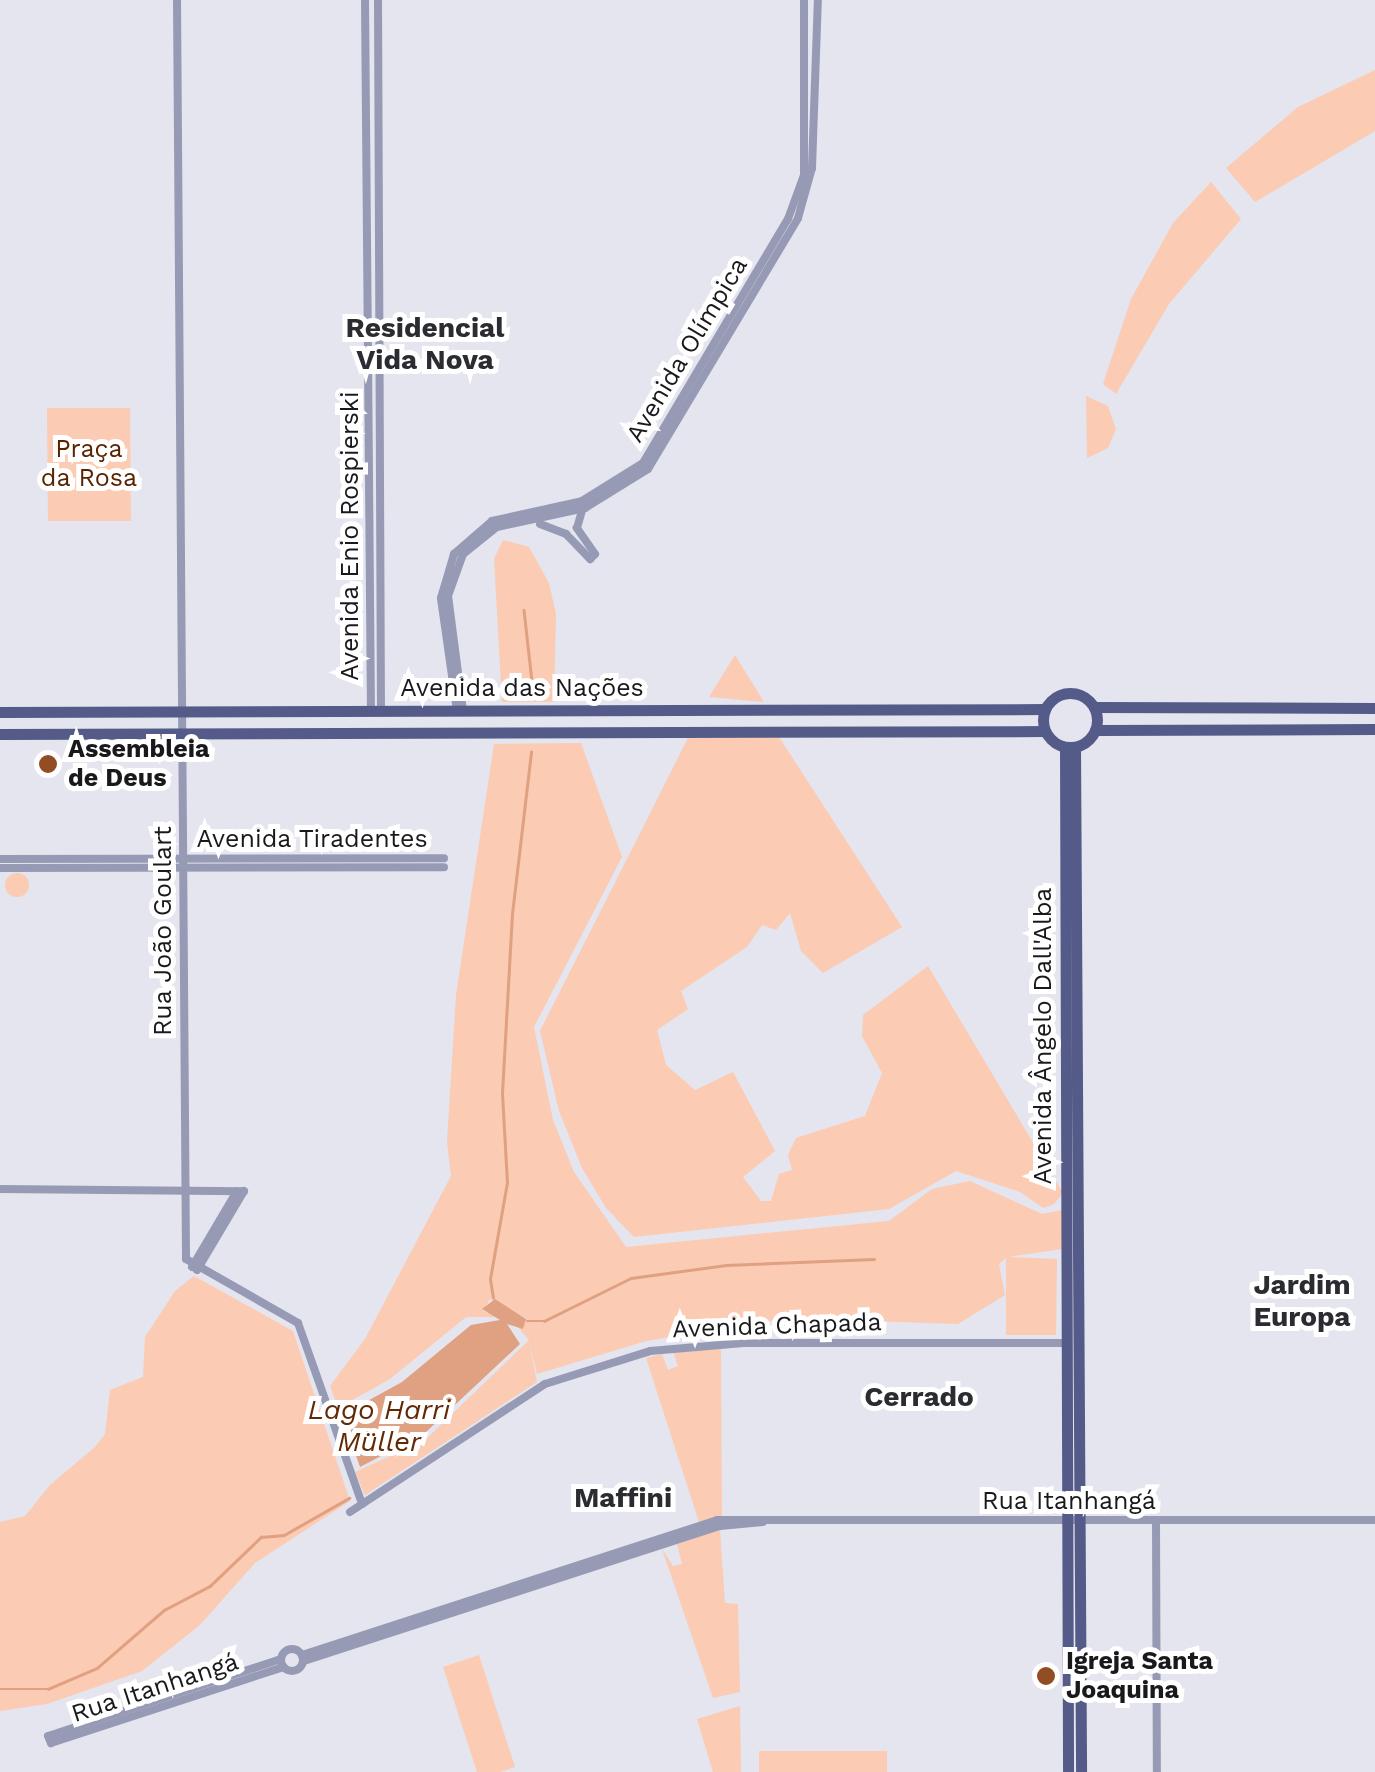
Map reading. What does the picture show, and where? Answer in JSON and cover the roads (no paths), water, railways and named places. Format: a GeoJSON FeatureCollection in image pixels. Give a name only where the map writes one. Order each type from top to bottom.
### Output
{"type":"FeatureCollection","features":[{"type":"Feature","properties":{"kind":"main road"},"geometry":{"type":"LineString","coordinates":[[1095,730],[1094,708],[1082,696],[1066,693],[1044,709],[1044,731],[1070,747],[1095,730],[1375,729]]}},
{"type":"Feature","properties":{"kind":"main road"},"geometry":{"type":"LineString","coordinates":[[1094,708],[1375,708]]}},
{"type":"Feature","properties":{"kind":"main road","name":"Avenida das Nações"},"geometry":{"type":"LineString","coordinates":[[0,712],[1044,709]]}},
{"type":"Feature","properties":{"kind":"main road"},"geometry":{"type":"LineString","coordinates":[[348,711],[341,725],[348,733]]}},
{"type":"Feature","properties":{"kind":"main road"},"geometry":{"type":"LineString","coordinates":[[405,711],[411,721],[405,733]]}},
{"type":"Feature","properties":{"kind":"main road"},"geometry":{"type":"LineString","coordinates":[[25,734],[32,722],[28,712]]}},
{"type":"Feature","properties":{"kind":"main road","name":"Avenida das Nações"},"geometry":{"type":"LineString","coordinates":[[0,734],[1044,731]]}},
{"type":"Feature","properties":{"kind":"main road","name":"Avenida Ângelo Dall'Alba"},"geometry":{"type":"LineString","coordinates":[[1070,747],[1078,1303],[1073,1343]]}},
{"type":"Feature","properties":{"kind":"main road","name":"Avenida Ângelo Dall'Alba"},"geometry":{"type":"LineString","coordinates":[[1070,747],[1067,1324],[1073,1343]]}},
{"type":"Feature","properties":{"kind":"main road"},"geometry":{"type":"LineString","coordinates":[[1073,1343],[1078,1368],[1073,1521],[1074,1699],[1080,1772]]}},
{"type":"Feature","properties":{"kind":"main road"},"geometry":{"type":"LineString","coordinates":[[1073,1343],[1068,1419],[1073,1521]]}},
{"type":"Feature","properties":{"kind":"main road"},"geometry":{"type":"LineString","coordinates":[[1068,1772],[1074,1699]]}},
{"type":"Feature","properties":{"kind":"street","name":"Rua João Goulart"},"geometry":{"type":"LineString","coordinates":[[177,0],[184,1189],[186,1259],[195,1269]]}},
{"type":"Feature","properties":{"kind":"street","name":"Avenida Enio Rospierski"},"geometry":{"type":"LineString","coordinates":[[366,0],[376,711]]}},
{"type":"Feature","properties":{"kind":"street","name":"Avenida Enio Rospierski"},"geometry":{"type":"LineString","coordinates":[[376,711],[378,0]]}},
{"type":"Feature","properties":{"kind":"street","name":"Avenida Olímpica"},"geometry":{"type":"LineString","coordinates":[[460,711],[441,598],[454,554],[492,521],[582,501],[643,463],[788,220],[804,175],[804,4]]}},
{"type":"Feature","properties":{"kind":"street","name":"Avenida Olímpica"},"geometry":{"type":"LineString","coordinates":[[460,711],[450,578],[485,533],[585,508],[648,469],[798,218],[812,168],[817,4]]}},
{"type":"Feature","properties":{"kind":"street"},"geometry":{"type":"LineString","coordinates":[[536,522],[566,534],[593,557],[578,533],[585,508]]}},
{"type":"Feature","properties":{"kind":"street","name":"Avenida Tiradentes"},"geometry":{"type":"LineString","coordinates":[[0,859],[182,863]]}},
{"type":"Feature","properties":{"kind":"street","name":"Avenida Tiradentes"},"geometry":{"type":"LineString","coordinates":[[0,868],[444,862]]}},
{"type":"Feature","properties":{"kind":"street"},"geometry":{"type":"LineString","coordinates":[[0,1190],[241,1191],[195,1269],[298,1322],[354,1486],[363,1500]]}},
{"type":"Feature","properties":{"kind":"street","name":"Avenida Chapada"},"geometry":{"type":"LineString","coordinates":[[350,1512],[545,1384],[650,1351],[744,1343],[1073,1343]]}},
{"type":"Feature","properties":{"kind":"street","name":"Rua Itanhangá"},"geometry":{"type":"LineString","coordinates":[[303,1658],[720,1526],[763,1522],[1375,1520]]}},
{"type":"Feature","properties":{"kind":"street"},"geometry":{"type":"LineString","coordinates":[[1156,1521],[1157,1772]]}},
{"type":"Feature","properties":{"kind":"street"},"geometry":{"type":"LineString","coordinates":[[291,1648],[303,1658],[297,1670],[282,1663],[291,1648]]}},
{"type":"Feature","properties":{"kind":"street","name":"Rua Itanhangá"},"geometry":{"type":"LineString","coordinates":[[282,1663],[51,1744],[48,1736],[282,1663]]}},
{"type":"Feature","properties":{"kind":"water","name":"Lago Harri Müller"},"geometry":{"type":"Polygon","coordinates":[[[495,1299],[526,1319],[523,1329],[507,1324],[520,1344],[425,1433],[360,1467],[342,1415],[402,1382],[471,1325],[500,1320],[482,1309],[495,1299]]]}},
{"type":"Feature","properties":{"kind":"waterway"},"geometry":{"type":"LineString","coordinates":[[524,610],[533,690]]}},
{"type":"Feature","properties":{"kind":"waterway"},"geometry":{"type":"LineString","coordinates":[[493,1298],[490,1279],[507,1183],[502,1093],[512,914],[531,752]]}},
{"type":"Feature","properties":{"kind":"waterway"},"geometry":{"type":"LineString","coordinates":[[527,1321],[544,1321],[631,1278],[726,1265],[874,1259]]}},
{"type":"Feature","properties":{"kind":"waterway"},"geometry":{"type":"LineString","coordinates":[[0,1689],[48,1689],[97,1668],[164,1610],[210,1586],[261,1537],[284,1535],[349,1498]]}},
{"type":"Feature","properties":{"kind":"place","name":"Assembleia de Deus"},"geometry":{"type":"Point","coordinates":[48,764]}},
{"type":"Feature","properties":{"kind":"place","name":"Igreja Santa Joaquina"},"geometry":{"type":"Point","coordinates":[1046,1676]}},
{"type":"Feature","properties":{"kind":"district","name":"Residencial Vida Nova"},"geometry":{"type":"Point","coordinates":[425,344]}},
{"type":"Feature","properties":{"kind":"district","name":"Jardim Europa"},"geometry":{"type":"Point","coordinates":[1302,1301]}},
{"type":"Feature","properties":{"kind":"district","name":"Cerrado"},"geometry":{"type":"Point","coordinates":[919,1397]}},
{"type":"Feature","properties":{"kind":"district","name":"Maffini"},"geometry":{"type":"Point","coordinates":[623,1498]}},
{"type":"Feature","properties":{"kind":"park label","name":"Praça da Rosa"},"geometry":{"type":"Point","coordinates":[89,464]}}]}
